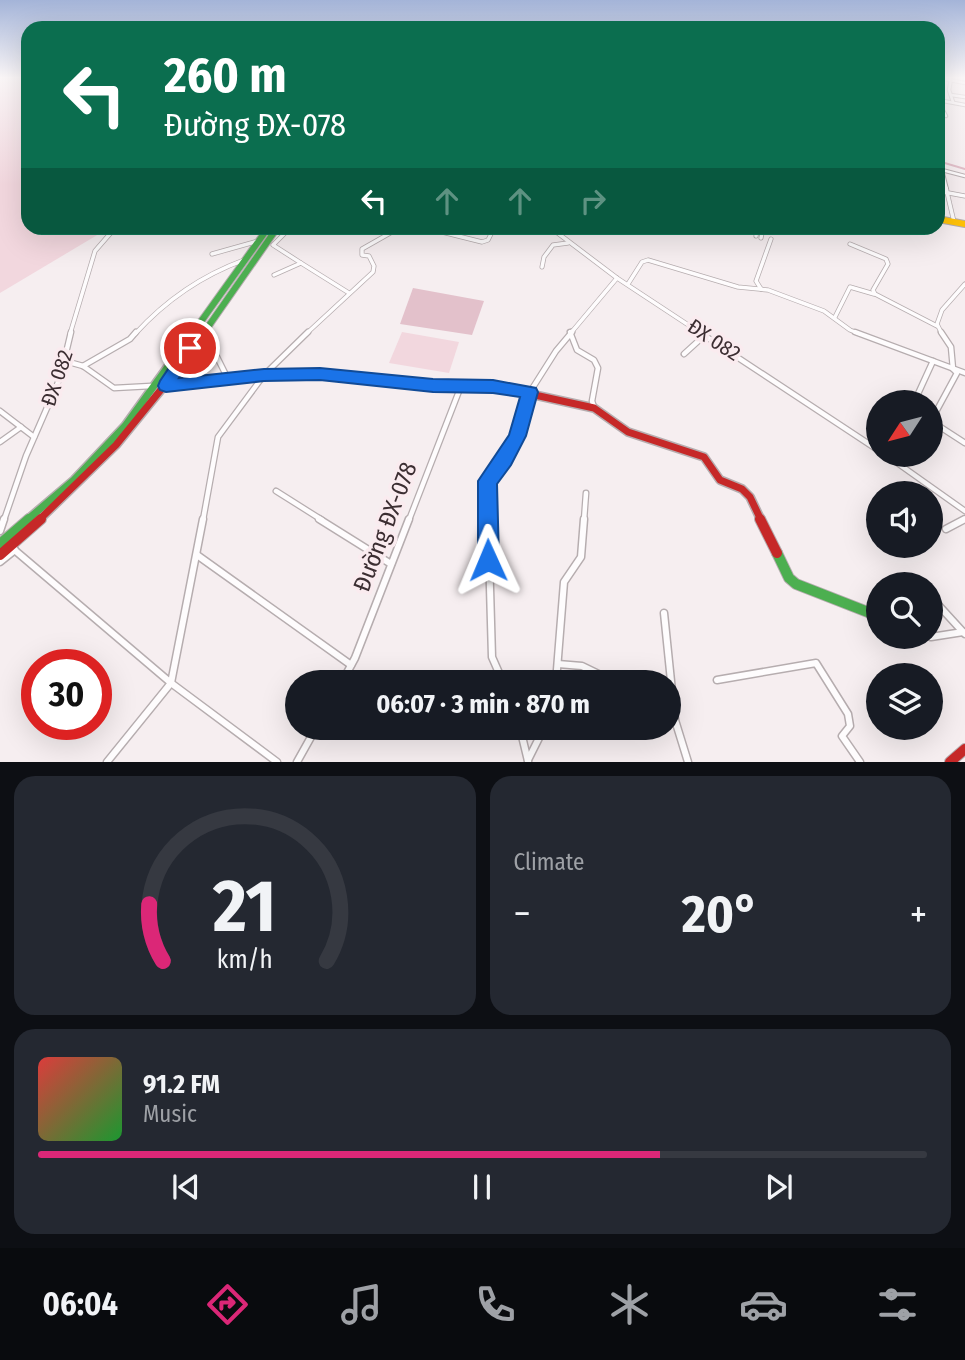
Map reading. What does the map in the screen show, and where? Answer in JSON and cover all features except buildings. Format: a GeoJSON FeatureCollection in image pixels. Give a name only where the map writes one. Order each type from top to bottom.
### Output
{"type":"FeatureCollection","features":[{"type":"Feature","properties":{"kind":"main road"},"geometry":{"type":"LineString","coordinates":[[945,218],[965,222]]}},
{"type":"Feature","properties":{"kind":"main road"},"geometry":{"type":"LineString","coordinates":[[1,542],[98,457],[156,386],[263,235]]}},
{"type":"Feature","properties":{"kind":"main road"},"geometry":{"type":"LineString","coordinates":[[0,555],[12,549],[113,453],[166,386],[272,235]]}},
{"type":"Feature","properties":{"kind":"main road"},"geometry":{"type":"LineString","coordinates":[[166,386],[264,375],[320,374],[433,385],[493,386],[594,408],[628,432],[704,457],[720,480],[742,489],[750,497],[784,568],[796,584],[866,611]]}},
{"type":"Feature","properties":{"kind":"main road"},"geometry":{"type":"LineString","coordinates":[[950,761],[965,749]]}},
{"type":"Feature","properties":{"kind":"street"},"geometry":{"type":"LineString","coordinates":[[945,171],[965,176]]}},
{"type":"Feature","properties":{"kind":"street"},"geometry":{"type":"LineString","coordinates":[[945,188],[954,220]]}},
{"type":"Feature","properties":{"kind":"street"},"geometry":{"type":"LineString","coordinates":[[946,192],[965,196]]}},
{"type":"Feature","properties":{"kind":"street","name":"ĐX 082"},"geometry":{"type":"LineString","coordinates":[[0,531],[34,436],[65,362],[78,302],[95,251],[109,235]]}},
{"type":"Feature","properties":{"kind":"street"},"geometry":{"type":"LineString","coordinates":[[261,250],[273,245],[283,235]]}},
{"type":"Feature","properties":{"kind":"street"},"geometry":{"type":"LineString","coordinates":[[107,761],[171,683],[197,555],[214,447],[227,422],[264,375],[374,269],[369,256],[362,255],[362,249],[387,235]]}},
{"type":"Feature","properties":{"kind":"street"},"geometry":{"type":"LineString","coordinates":[[454,235],[482,242],[488,240],[490,235]]}},
{"type":"Feature","properties":{"kind":"street","name":"ĐX 082"},"geometry":{"type":"LineString","coordinates":[[559,235],[617,278],[706,334],[866,442]]}},
{"type":"Feature","properties":{"kind":"street"},"geometry":{"type":"LineString","coordinates":[[761,289],[756,281],[771,239]]}},
{"type":"Feature","properties":{"kind":"street"},"geometry":{"type":"LineString","coordinates":[[212,254],[259,240]]}},
{"type":"Feature","properties":{"kind":"street"},"geometry":{"type":"LineString","coordinates":[[542,267],[544,257],[553,245],[568,243]]}},
{"type":"Feature","properties":{"kind":"street"},"geometry":{"type":"LineString","coordinates":[[850,244],[886,259],[888,264],[873,290],[875,294]]}},
{"type":"Feature","properties":{"kind":"street"},"geometry":{"type":"LineString","coordinates":[[273,245],[349,293]]}},
{"type":"Feature","properties":{"kind":"street"},"geometry":{"type":"LineString","coordinates":[[83,366],[130,339],[153,314],[214,271],[245,260]]}},
{"type":"Feature","properties":{"kind":"street"},"geometry":{"type":"LineString","coordinates":[[628,284],[642,262],[648,260],[738,287],[761,289],[799,301],[835,317],[850,330],[965,373]]}},
{"type":"Feature","properties":{"kind":"street"},"geometry":{"type":"LineString","coordinates":[[274,275],[301,262]]}},
{"type":"Feature","properties":{"kind":"street"},"geometry":{"type":"LineString","coordinates":[[498,670],[491,646],[487,481],[505,460],[518,436],[530,392],[570,332],[617,278]]}},
{"type":"Feature","properties":{"kind":"street"},"geometry":{"type":"LineString","coordinates":[[938,327],[942,310],[965,284]]}},
{"type":"Feature","properties":{"kind":"street"},"geometry":{"type":"LineString","coordinates":[[835,317],[850,287],[875,294],[938,327],[953,345],[953,369]]}},
{"type":"Feature","properties":{"kind":"street"},"geometry":{"type":"LineString","coordinates":[[203,330],[228,379]]}},
{"type":"Feature","properties":{"kind":"street"},"geometry":{"type":"LineString","coordinates":[[570,332],[577,350],[594,360],[598,368],[592,401],[594,408]]}},
{"type":"Feature","properties":{"kind":"street"},"geometry":{"type":"LineString","coordinates":[[684,354],[706,334]]}},
{"type":"Feature","properties":{"kind":"street"},"geometry":{"type":"LineString","coordinates":[[920,390],[933,361]]}},
{"type":"Feature","properties":{"kind":"street"},"geometry":{"type":"LineString","coordinates":[[65,362],[83,366],[114,388],[156,386]]}},
{"type":"Feature","properties":{"kind":"street"},"geometry":{"type":"LineString","coordinates":[[943,400],[957,373],[953,369]]}},
{"type":"Feature","properties":{"kind":"street","name":"Đường ĐX-078"},"geometry":{"type":"LineString","coordinates":[[348,670],[461,385]]}},
{"type":"Feature","properties":{"kind":"street"},"geometry":{"type":"LineString","coordinates":[[0,411],[34,436]]}},
{"type":"Feature","properties":{"kind":"street"},"geometry":{"type":"LineString","coordinates":[[0,442],[21,427]]}},
{"type":"Feature","properties":{"kind":"street"},"geometry":{"type":"LineString","coordinates":[[943,429],[965,443]]}},
{"type":"Feature","properties":{"kind":"street"},"geometry":{"type":"LineString","coordinates":[[903,467],[965,510]]}},
{"type":"Feature","properties":{"kind":"street"},"geometry":{"type":"LineString","coordinates":[[276,491],[391,564]]}},
{"type":"Feature","properties":{"kind":"street"},"geometry":{"type":"LineString","coordinates":[[557,670],[564,582],[581,557],[586,493]]}},
{"type":"Feature","properties":{"kind":"street"},"geometry":{"type":"LineString","coordinates":[[946,529],[965,519]]}},
{"type":"Feature","properties":{"kind":"street"},"geometry":{"type":"LineString","coordinates":[[0,562],[12,549],[171,683],[277,761]]}},
{"type":"Feature","properties":{"kind":"street"},"geometry":{"type":"LineString","coordinates":[[197,555],[351,665]]}},
{"type":"Feature","properties":{"kind":"street"},"geometry":{"type":"LineString","coordinates":[[943,610],[964,633]]}},
{"type":"Feature","properties":{"kind":"street"},"geometry":{"type":"LineString","coordinates":[[664,613],[675,720],[688,761]]}},
{"type":"Feature","properties":{"kind":"street"},"geometry":{"type":"LineString","coordinates":[[943,636],[964,633]]}},
{"type":"Feature","properties":{"kind":"street"},"geometry":{"type":"LineString","coordinates":[[717,680],[816,663],[848,714],[850,726],[842,736],[860,761]]}},
{"type":"Feature","properties":{"kind":"street"},"geometry":{"type":"LineString","coordinates":[[558,664],[582,666],[590,670]]}},
{"type":"Feature","properties":{"kind":"street"},"geometry":{"type":"LineString","coordinates":[[297,761],[309,740]]}},
{"type":"Feature","properties":{"kind":"street"},"geometry":{"type":"LineString","coordinates":[[523,740],[528,761]]}},
{"type":"Feature","properties":{"kind":"street"},"geometry":{"type":"LineString","coordinates":[[528,761],[538,740]]}},
{"type":"Feature","properties":{"kind":"shaded area"},"geometry":{"type":"Polygon","coordinates":[[[0,114],[21,114],[21,235],[97,235],[0,293],[0,114]]]}},
{"type":"Feature","properties":{"kind":"shaded area"},"geometry":{"type":"Polygon","coordinates":[[[413,288],[484,301],[472,335],[400,324],[413,288]]]}},
{"type":"Feature","properties":{"kind":"shaded area"},"geometry":{"type":"Polygon","coordinates":[[[402,332],[459,342],[449,373],[389,363],[402,332]]]}},
{"type":"Feature","properties":{"kind":"waterway"},"geometry":{"type":"LineString","coordinates":[[945,163],[965,169]]}},
{"type":"Feature","properties":{"kind":"traffic: fast"},"geometry":{"type":"LineString","coordinates":[[0,544],[74,480],[125,426],[263,235]]}},
{"type":"Feature","properties":{"kind":"traffic: fast"},"geometry":{"type":"LineString","coordinates":[[177,370],[272,235]]}},
{"type":"Feature","properties":{"kind":"traffic: fast"},"geometry":{"type":"LineString","coordinates":[[166,386],[264,375],[320,374],[433,385],[494,386]]}},
{"type":"Feature","properties":{"kind":"traffic: fast"},"geometry":{"type":"LineString","coordinates":[[777,553],[789,578],[796,584],[866,611]]}},
{"type":"Feature","properties":{"kind":"traffic: slow"},"geometry":{"type":"LineString","coordinates":[[945,220],[965,224]]}},
{"type":"Feature","properties":{"kind":"traffic: jam"},"geometry":{"type":"LineString","coordinates":[[0,555],[94,468],[138,421],[177,370]]}},
{"type":"Feature","properties":{"kind":"traffic: jam"},"geometry":{"type":"LineString","coordinates":[[494,386],[594,408],[628,432],[704,457],[720,480],[742,489],[750,497],[777,553]]}},
{"type":"Feature","properties":{"kind":"traffic: jam"},"geometry":{"type":"LineString","coordinates":[[950,762],[965,749]]}},
{"type":"Feature","properties":{"kind":"route"},"geometry":{"type":"LineString","coordinates":[[190,348],[166,386],[264,375],[320,374],[433,385],[493,386],[530,392],[518,436],[505,460],[487,481],[488,560]]}}]}
